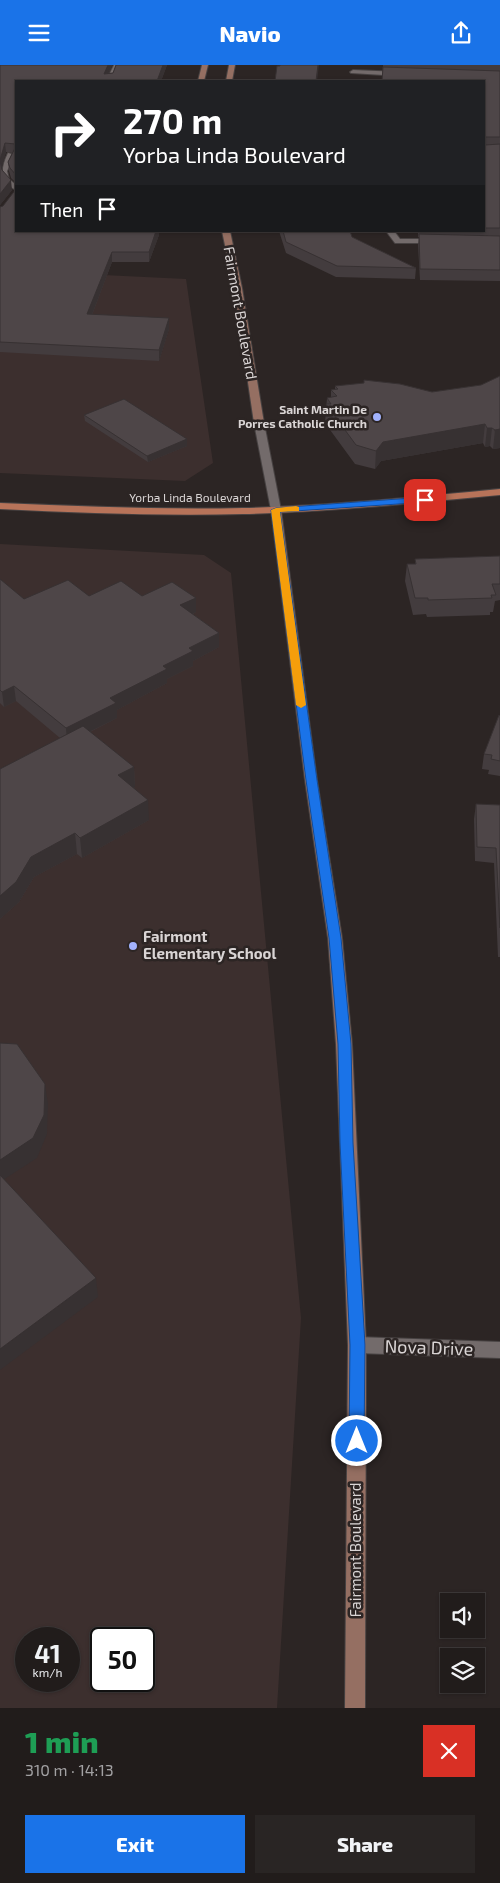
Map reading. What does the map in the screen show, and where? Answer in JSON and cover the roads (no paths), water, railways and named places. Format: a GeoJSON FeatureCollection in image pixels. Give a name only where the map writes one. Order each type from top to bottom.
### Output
{"type":"FeatureCollection","features":[{"type":"Feature","properties":{"kind":"main road"},"geometry":{"type":"LineString","coordinates":[[201,80],[205,65]]}},
{"type":"Feature","properties":{"kind":"main road"},"geometry":{"type":"LineString","coordinates":[[229,80],[232,65]]}},
{"type":"Feature","properties":{"kind":"main road","name":"Fairmont Boulevard"},"geometry":{"type":"LineString","coordinates":[[226,232],[238,288],[259,423]]}},
{"type":"Feature","properties":{"kind":"main road","name":"Yorba Linda Boulevard"},"geometry":{"type":"LineString","coordinates":[[0,506],[94,511],[276,510],[391,503],[500,492]]}},
{"type":"Feature","properties":{"kind":"main road","name":"Fairmont Boulevard"},"geometry":{"type":"LineString","coordinates":[[276,510],[311,780],[335,938],[344,1044],[357,1345],[355,1708]]}},
{"type":"Feature","properties":{"kind":"street"},"geometry":{"type":"LineString","coordinates":[[109,80],[116,65]]}},
{"type":"Feature","properties":{"kind":"street"},"geometry":{"type":"LineString","coordinates":[[353,69],[412,74]]}},
{"type":"Feature","properties":{"kind":"street"},"geometry":{"type":"LineString","coordinates":[[11,155],[3,171],[5,180],[15,187]]}},
{"type":"Feature","properties":{"kind":"street"},"geometry":{"type":"LineString","coordinates":[[391,232],[398,241],[444,242]]}},
{"type":"Feature","properties":{"kind":"street","name":"Fairmont Boulevard"},"geometry":{"type":"LineString","coordinates":[[259,423],[276,510]]}},
{"type":"Feature","properties":{"kind":"street","name":"Nova Drive"},"geometry":{"type":"LineString","coordinates":[[357,1345],[500,1351]]}},
{"type":"Feature","properties":{"kind":"place","name":"Saint Martin De Porres Catholic Church"},"geometry":{"type":"Point","coordinates":[377,417]}},
{"type":"Feature","properties":{"kind":"place","name":"Fairmont Elementary School"},"geometry":{"type":"Point","coordinates":[133,946]}}]}
